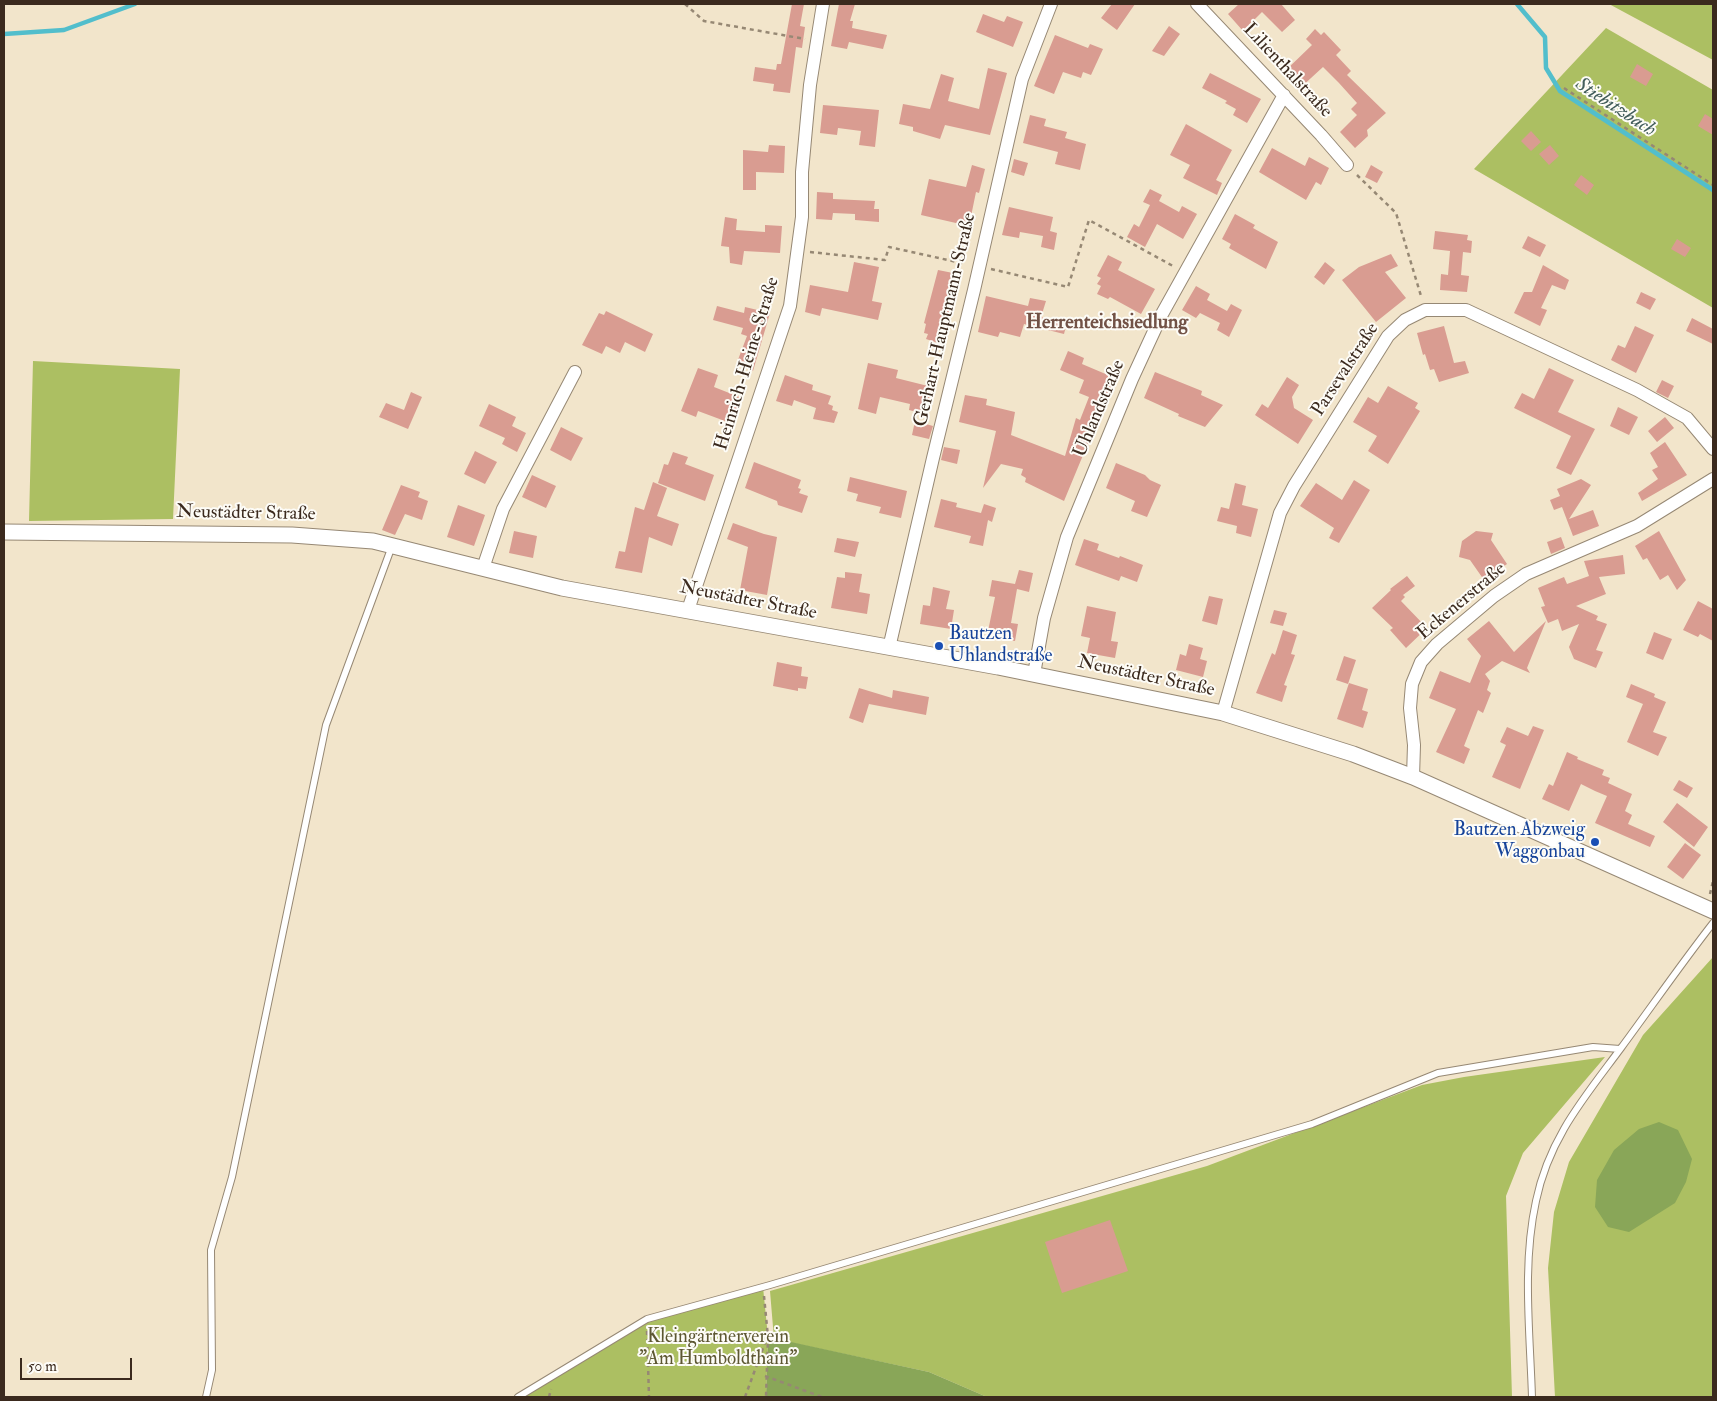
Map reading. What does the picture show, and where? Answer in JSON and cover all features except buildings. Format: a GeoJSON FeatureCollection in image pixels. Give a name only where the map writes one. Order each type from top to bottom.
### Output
{"type":"FeatureCollection","features":[{"type":"Feature","properties":{"kind":"street","name":"Heinrich-Heine-Straße"},"geometry":{"type":"LineString","coordinates":[[688,610],[790,306],[799,251],[802,217],[802,172],[816,42],[823,4]]}},
{"type":"Feature","properties":{"kind":"street","name":"Gerhart-Hauptmann-Straße"},"geometry":{"type":"LineString","coordinates":[[889,648],[1022,78],[1051,4]]}},
{"type":"Feature","properties":{"kind":"street","name":"Lilienthalstraße"},"geometry":{"type":"LineString","coordinates":[[1198,4],[1347,165]]}},
{"type":"Feature","properties":{"kind":"street","name":"Uhlandstraße"},"geometry":{"type":"LineString","coordinates":[[1034,674],[1044,618],[1067,537],[1132,379],[1162,314],[1284,95]]}},
{"type":"Feature","properties":{"kind":"street","name":"Parsevalstraße"},"geometry":{"type":"LineString","coordinates":[[1223,713],[1280,512],[1294,486],[1388,336],[1405,320],[1425,310],[1466,310],[1637,390],[1687,418],[1713,449]]}},
{"type":"Feature","properties":{"kind":"street"},"geometry":{"type":"LineString","coordinates":[[483,568],[503,509],[575,372]]}},
{"type":"Feature","properties":{"kind":"street","name":"Eckenerstraße"},"geometry":{"type":"LineString","coordinates":[[1413,777],[1414,745],[1410,708],[1412,684],[1421,662],[1437,644],[1494,596],[1526,574],[1637,526],[1713,479]]}},
{"type":"Feature","properties":{"kind":"street","name":"Neustädter Straße"},"geometry":{"type":"LineString","coordinates":[[4,532],[339,537],[392,545],[562,588],[1034,674],[1223,713],[1353,754],[1413,777],[1713,910]]}},
{"type":"Feature","properties":{"kind":"lane"},"geometry":{"type":"LineString","coordinates":[[206,1397],[212,1370],[210,1250],[232,1178],[326,725],[392,545]]}},
{"type":"Feature","properties":{"kind":"lane"},"geometry":{"type":"LineString","coordinates":[[1532,1397],[1528,1263],[1536,1201],[1548,1162],[1564,1127],[1589,1089],[1713,923]]}},
{"type":"Feature","properties":{"kind":"lane"},"geometry":{"type":"LineString","coordinates":[[518,1397],[647,1319],[763,1287],[1312,1124],[1438,1072],[1593,1047],[1620,1049]]}},
{"type":"Feature","properties":{"kind":"path"},"geometry":{"type":"LineString","coordinates":[[684,4],[704,20],[816,42]]}},
{"type":"Feature","properties":{"kind":"path"},"geometry":{"type":"LineString","coordinates":[[1564,88],[1713,186]]}},
{"type":"Feature","properties":{"kind":"path"},"geometry":{"type":"LineString","coordinates":[[1347,165],[1396,213],[1425,310]]}},
{"type":"Feature","properties":{"kind":"path"},"geometry":{"type":"LineString","coordinates":[[799,251],[885,260],[889,247],[1068,287],[1089,220],[1186,273]]}},
{"type":"Feature","properties":{"kind":"path"},"geometry":{"type":"LineString","coordinates":[[763,1287],[768,1337],[765,1376],[766,1397]]}},
{"type":"Feature","properties":{"kind":"path"},"geometry":{"type":"LineString","coordinates":[[647,1319],[649,1397]]}},
{"type":"Feature","properties":{"kind":"path"},"geometry":{"type":"LineString","coordinates":[[745,1397],[768,1337]]}},
{"type":"Feature","properties":{"kind":"path"},"geometry":{"type":"LineString","coordinates":[[765,1376],[822,1397]]}},
{"type":"Feature","properties":{"kind":"green space"},"geometry":{"type":"Polygon","coordinates":[[[1609,4],[1713,4],[1713,60],[1609,4]]]}},
{"type":"Feature","properties":{"kind":"green space"},"geometry":{"type":"Polygon","coordinates":[[[1606,28],[1713,90],[1713,308],[1474,169],[1606,28]]]}},
{"type":"Feature","properties":{"kind":"green space"},"geometry":{"type":"Polygon","coordinates":[[[33,361],[180,369],[173,519],[29,521],[33,361]]]}},
{"type":"Feature","properties":{"kind":"green space"},"geometry":{"type":"Polygon","coordinates":[[[1713,957],[1713,1397],[1555,1397],[1548,1268],[1554,1212],[1569,1162],[1643,1035],[1713,957]]]}},
{"type":"Feature","properties":{"kind":"green space"},"geometry":{"type":"Polygon","coordinates":[[[1605,1057],[1523,1153],[1506,1196],[1512,1397],[987,1397],[929,1372],[774,1339],[770,1291],[1207,1166],[1422,1085],[1464,1077],[1605,1057]]]}},
{"type":"Feature","properties":{"kind":"green space"},"geometry":{"type":"Polygon","coordinates":[[[1659,1122],[1678,1130],[1692,1159],[1686,1182],[1675,1203],[1629,1232],[1608,1227],[1595,1207],[1597,1180],[1614,1150],[1639,1129],[1659,1122]]]}},
{"type":"Feature","properties":{"kind":"green space","name":"Kleingärtnerverein \"Am Humboldthain\""},"geometry":{"type":"Polygon","coordinates":[[[763,1287],[768,1337],[766,1397],[518,1397],[647,1319],[763,1287]]]}},
{"type":"Feature","properties":{"kind":"green space"},"geometry":{"type":"Polygon","coordinates":[[[768,1337],[929,1372],[987,1397],[766,1397],[768,1337]]]}},
{"type":"Feature","properties":{"kind":"waterway"},"geometry":{"type":"LineString","coordinates":[[4,34],[64,30],[135,4]]}},
{"type":"Feature","properties":{"kind":"waterway","name":"Stiebitzbach"},"geometry":{"type":"LineString","coordinates":[[1517,4],[1545,37],[1546,68],[1560,91],[1713,190]]}},
{"type":"Feature","properties":{"kind":"place","name":"Bautzen Uhlandstraße"},"geometry":{"type":"Point","coordinates":[939,646]}},
{"type":"Feature","properties":{"kind":"place","name":"Bautzen Abzweig Waggonbau"},"geometry":{"type":"Point","coordinates":[1595,842]}},
{"type":"Feature","properties":{"kind":"district","name":"Herrenteichsiedlung"},"geometry":{"type":"Point","coordinates":[1107,324]}}]}
